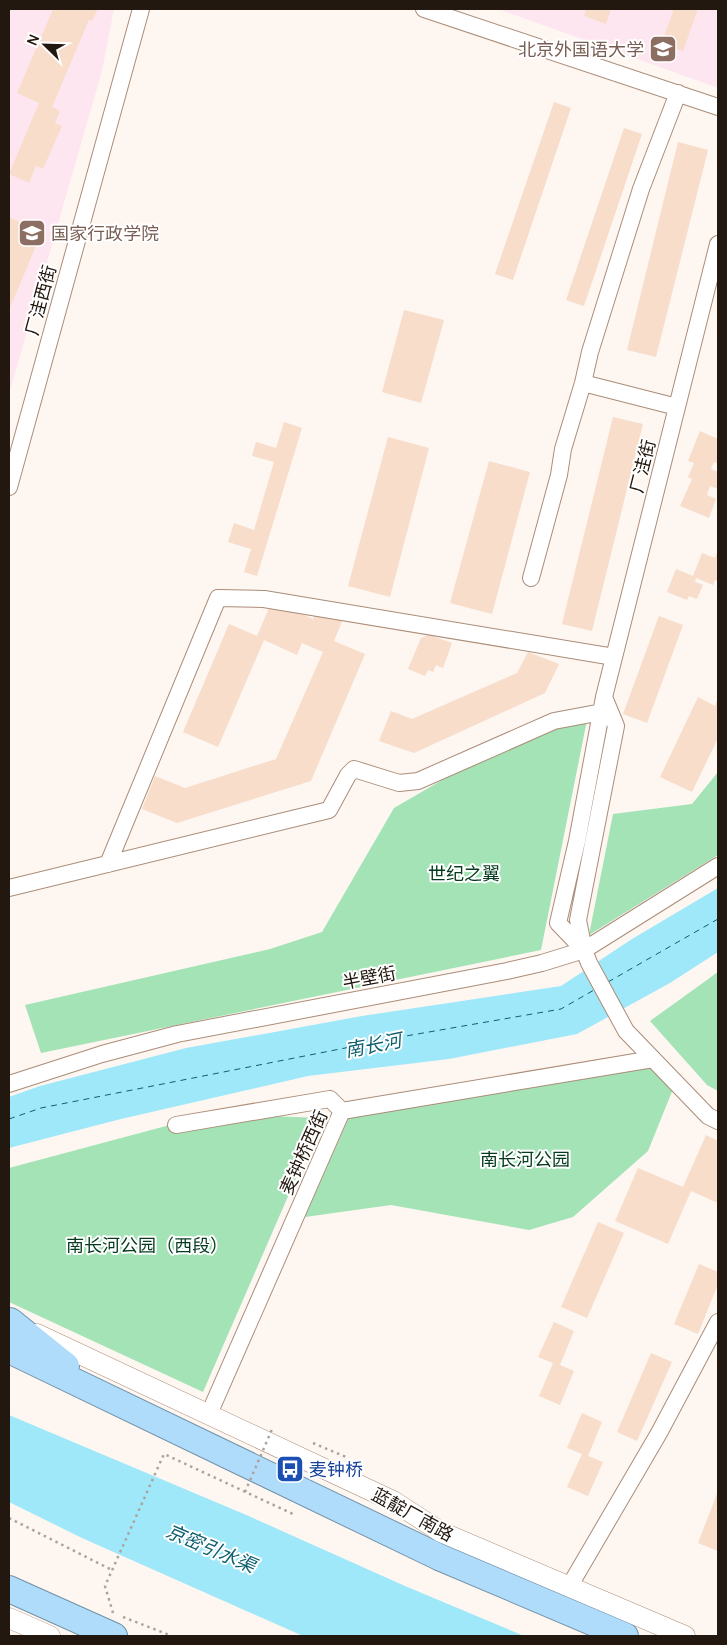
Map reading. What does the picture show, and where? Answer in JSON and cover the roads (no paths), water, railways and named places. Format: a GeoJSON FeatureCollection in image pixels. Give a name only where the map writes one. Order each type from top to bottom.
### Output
{"type":"FeatureCollection","features":[{"type":"Feature","properties":{"kind":"highway"},"geometry":{"type":"LineString","coordinates":[[10,1321],[103,1397]]}},
{"type":"Feature","properties":{"kind":"highway","name":"蓝靛厂南路"},"geometry":{"type":"LineString","coordinates":[[9,1350],[103,1397],[440,1557],[625,1636]]}},
{"type":"Feature","properties":{"kind":"highway"},"geometry":{"type":"LineString","coordinates":[[9,1588],[114,1636]]}},
{"type":"Feature","properties":{"kind":"street","name":"厂洼西街"},"geometry":{"type":"LineString","coordinates":[[9,487],[141,9]]}},
{"type":"Feature","properties":{"kind":"street"},"geometry":{"type":"LineString","coordinates":[[424,9],[718,107]]}},
{"type":"Feature","properties":{"kind":"street"},"geometry":{"type":"LineString","coordinates":[[532,578],[559,475],[563,448],[583,383],[590,352],[641,188],[678,93]]}},
{"type":"Feature","properties":{"kind":"street","name":"厂洼街"},"geometry":{"type":"LineString","coordinates":[[587,956],[558,923],[577,842],[603,704],[614,657],[718,244]]}},
{"type":"Feature","properties":{"kind":"street"},"geometry":{"type":"LineString","coordinates":[[583,383],[677,407]]}},
{"type":"Feature","properties":{"kind":"street"},"geometry":{"type":"LineString","coordinates":[[108,864],[218,598],[264,599],[614,657]]}},
{"type":"Feature","properties":{"kind":"street"},"geometry":{"type":"LineString","coordinates":[[9,888],[329,810],[348,775],[354,769],[399,783],[418,781],[554,722],[603,704]]}},
{"type":"Feature","properties":{"kind":"street","name":"半壁街"},"geometry":{"type":"LineString","coordinates":[[9,1084],[102,1054],[177,1034],[542,963],[587,956],[718,866]]}},
{"type":"Feature","properties":{"kind":"street"},"geometry":{"type":"LineString","coordinates":[[587,956],[626,1031],[708,1116],[718,1121]]}},
{"type":"Feature","properties":{"kind":"street","name":"麦钟桥西街"},"geometry":{"type":"LineString","coordinates":[[209,1414],[342,1111],[653,1059]]}},
{"type":"Feature","properties":{"kind":"street"},"geometry":{"type":"LineString","coordinates":[[176,1125],[330,1100],[342,1111]]}},
{"type":"Feature","properties":{"kind":"street","name":"蓝靛厂南路"},"geometry":{"type":"LineString","coordinates":[[10,1321],[393,1501],[441,1532],[685,1636]]}},
{"type":"Feature","properties":{"kind":"street"},"geometry":{"type":"LineString","coordinates":[[568,1587],[659,1433],[718,1322]]}},
{"type":"Feature","properties":{"kind":"street"},"geometry":{"type":"LineString","coordinates":[[9,1618],[50,1636]]}},
{"type":"Feature","properties":{"kind":"water","name":"南长河"},"geometry":{"type":"Polygon","coordinates":[[[718,888],[718,952],[670,983],[577,1034],[449,1059],[308,1076],[121,1119],[9,1148],[9,1097],[40,1086],[186,1048],[362,1016],[561,986],[632,939],[718,888]]]}},
{"type":"Feature","properties":{"kind":"water","name":"京密引水渠"},"geometry":{"type":"Polygon","coordinates":[[[9,1415],[244,1514],[405,1586],[524,1636],[303,1636],[82,1538],[9,1502],[9,1415]]]}},
{"type":"Feature","properties":{"kind":"place","name":"北京外国语大学"},"geometry":{"type":"Point","coordinates":[663,49]}},
{"type":"Feature","properties":{"kind":"place","name":"国家行政学院"},"geometry":{"type":"Point","coordinates":[32,233]}},
{"type":"Feature","properties":{"kind":"place","name":"麦钟桥"},"geometry":{"type":"Point","coordinates":[290,1469]}},
{"type":"Feature","properties":{"kind":"park label","name":"世纪之翼"},"geometry":{"type":"Point","coordinates":[464,873]}},
{"type":"Feature","properties":{"kind":"park label","name":"南长河公园"},"geometry":{"type":"Point","coordinates":[525,1159]}},
{"type":"Feature","properties":{"kind":"park label","name":"南长河公园（西段）"},"geometry":{"type":"Point","coordinates":[147,1245]}}]}
